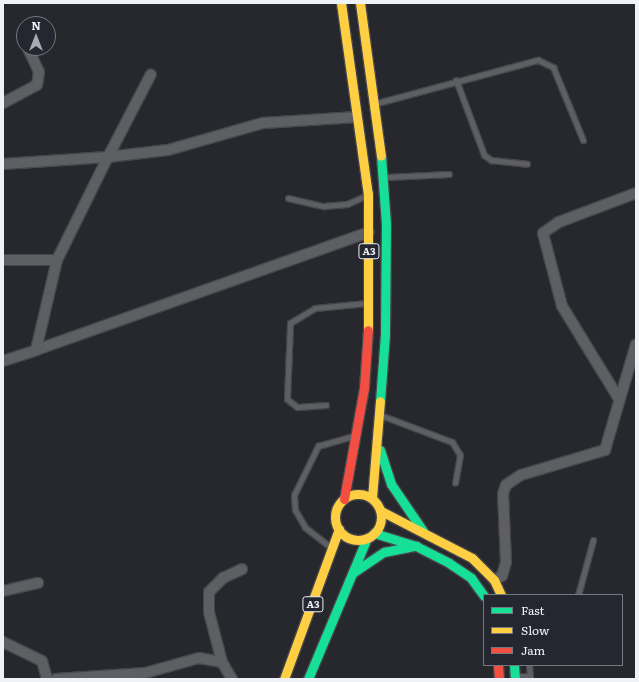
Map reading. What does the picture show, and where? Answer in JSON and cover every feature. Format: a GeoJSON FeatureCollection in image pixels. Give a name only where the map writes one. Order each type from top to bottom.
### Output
{"type":"FeatureCollection","features":[{"type":"Feature","properties":{"kind":"main road","name":"A3"},"geometry":{"type":"LineString","coordinates":[[340,3],[368,194],[370,303],[357,435],[344,499]]}},
{"type":"Feature","properties":{"kind":"main road","name":"A3"},"geometry":{"type":"LineString","coordinates":[[360,3],[384,177],[387,282],[372,498]]}},
{"type":"Feature","properties":{"kind":"main road"},"geometry":{"type":"LineString","coordinates":[[377,438],[391,484],[423,531]]}},
{"type":"Feature","properties":{"kind":"main road"},"geometry":{"type":"LineString","coordinates":[[371,536],[381,520],[381,512],[372,498],[357,494],[344,499],[336,511],[339,529],[351,539],[371,536],[416,546],[471,578],[483,595]]}},
{"type":"Feature","properties":{"kind":"main road"},"geometry":{"type":"LineString","coordinates":[[381,512],[423,531],[472,558],[494,580],[501,594]]}},
{"type":"Feature","properties":{"kind":"main road","name":"A3"},"geometry":{"type":"LineString","coordinates":[[284,679],[339,529]]}},
{"type":"Feature","properties":{"kind":"main road","name":"A3"},"geometry":{"type":"LineString","coordinates":[[308,679],[351,574],[371,536]]}},
{"type":"Feature","properties":{"kind":"main road"},"geometry":{"type":"LineString","coordinates":[[351,574],[384,552],[416,546]]}},
{"type":"Feature","properties":{"kind":"main road"},"geometry":{"type":"LineString","coordinates":[[498,666],[499,679]]}},
{"type":"Feature","properties":{"kind":"main road"},"geometry":{"type":"LineString","coordinates":[[514,666],[515,678]]}},
{"type":"Feature","properties":{"kind":"street"},"geometry":{"type":"LineString","coordinates":[[3,103],[37,85],[39,72],[32,56]]}},
{"type":"Feature","properties":{"kind":"street"},"geometry":{"type":"LineString","coordinates":[[36,350],[57,260],[151,74]]}},
{"type":"Feature","properties":{"kind":"street"},"geometry":{"type":"LineString","coordinates":[[3,163],[108,157],[168,150],[263,123],[357,117]]}},
{"type":"Feature","properties":{"kind":"street"},"geometry":{"type":"LineString","coordinates":[[618,399],[562,306],[543,232],[559,222],[636,193]]}},
{"type":"Feature","properties":{"kind":"street"},"geometry":{"type":"LineString","coordinates":[[3,361],[369,232]]}},
{"type":"Feature","properties":{"kind":"street"},"geometry":{"type":"LineString","coordinates":[[3,260],[57,260]]}},
{"type":"Feature","properties":{"kind":"street"},"geometry":{"type":"LineString","coordinates":[[494,580],[502,576],[506,562],[503,494],[506,485],[521,475],[606,450],[618,399],[636,344]]}},
{"type":"Feature","properties":{"kind":"street"},"geometry":{"type":"LineString","coordinates":[[232,679],[222,662],[209,612],[209,592],[223,578],[242,569]]}},
{"type":"Feature","properties":{"kind":"street"},"geometry":{"type":"LineString","coordinates":[[3,591],[38,583]]}},
{"type":"Feature","properties":{"kind":"street"},"geometry":{"type":"LineString","coordinates":[[3,642],[42,661],[48,679]]}},
{"type":"Feature","properties":{"kind":"street"},"geometry":{"type":"LineString","coordinates":[[56,679],[145,673],[199,658],[222,662]]}},
{"type":"Feature","properties":{"kind":"lane"},"geometry":{"type":"LineString","coordinates":[[374,104],[456,80],[538,60],[547,62],[583,140]]}},
{"type":"Feature","properties":{"kind":"lane"},"geometry":{"type":"LineString","coordinates":[[456,80],[484,155],[491,160],[527,164]]}},
{"type":"Feature","properties":{"kind":"lane"},"geometry":{"type":"LineString","coordinates":[[384,177],[449,174]]}},
{"type":"Feature","properties":{"kind":"lane"},"geometry":{"type":"LineString","coordinates":[[288,198],[324,206],[347,204],[368,194]]}},
{"type":"Feature","properties":{"kind":"lane"},"geometry":{"type":"LineString","coordinates":[[326,405],[297,407],[288,399],[290,322],[314,308],[370,303]]}},
{"type":"Feature","properties":{"kind":"lane"},"geometry":{"type":"LineString","coordinates":[[378,414],[452,442],[460,455],[455,483]]}},
{"type":"Feature","properties":{"kind":"lane"},"geometry":{"type":"LineString","coordinates":[[332,549],[305,527],[295,510],[294,495],[318,446],[330,439],[357,435]]}},
{"type":"Feature","properties":{"kind":"lane"},"geometry":{"type":"LineString","coordinates":[[578,594],[593,540]]}},
{"type":"Feature","properties":{"kind":"lane"},"geometry":{"type":"LineString","coordinates":[[515,678],[530,677],[529,666]]}},
{"type":"Feature","properties":{"kind":"traffic: fast"},"geometry":{"type":"LineString","coordinates":[[380,401],[385,334],[386,224],[381,156]]}},
{"type":"Feature","properties":{"kind":"traffic: fast"},"geometry":{"type":"LineString","coordinates":[[380,450],[391,484],[423,531]]}},
{"type":"Feature","properties":{"kind":"traffic: fast"},"geometry":{"type":"LineString","coordinates":[[374,533],[416,546],[449,563],[471,578],[483,595]]}},
{"type":"Feature","properties":{"kind":"traffic: fast"},"geometry":{"type":"LineString","coordinates":[[308,679],[367,538]]}},
{"type":"Feature","properties":{"kind":"traffic: fast"},"geometry":{"type":"LineString","coordinates":[[354,572],[384,552],[416,546]]}},
{"type":"Feature","properties":{"kind":"traffic: fast"},"geometry":{"type":"LineString","coordinates":[[514,666],[515,679]]}},
{"type":"Feature","properties":{"kind":"traffic: slow"},"geometry":{"type":"LineString","coordinates":[[341,3],[368,194],[368,330]]}},
{"type":"Feature","properties":{"kind":"traffic: slow"},"geometry":{"type":"LineString","coordinates":[[360,3],[381,156]]}},
{"type":"Feature","properties":{"kind":"traffic: slow"},"geometry":{"type":"LineString","coordinates":[[372,498],[380,401]]}},
{"type":"Feature","properties":{"kind":"traffic: slow"},"geometry":{"type":"LineString","coordinates":[[358,494],[371,498],[377,504],[381,517],[377,530],[371,536],[358,540],[345,536],[339,530],[335,517],[339,504],[345,498],[358,494]]}},
{"type":"Feature","properties":{"kind":"traffic: slow"},"geometry":{"type":"LineString","coordinates":[[381,511],[472,558],[494,580],[501,594]]}},
{"type":"Feature","properties":{"kind":"traffic: slow"},"geometry":{"type":"LineString","coordinates":[[284,679],[339,529]]}},
{"type":"Feature","properties":{"kind":"traffic: jam"},"geometry":{"type":"LineString","coordinates":[[344,499],[364,388],[368,330]]}},
{"type":"Feature","properties":{"kind":"traffic: jam"},"geometry":{"type":"LineString","coordinates":[[498,666],[499,679]]}}]}
